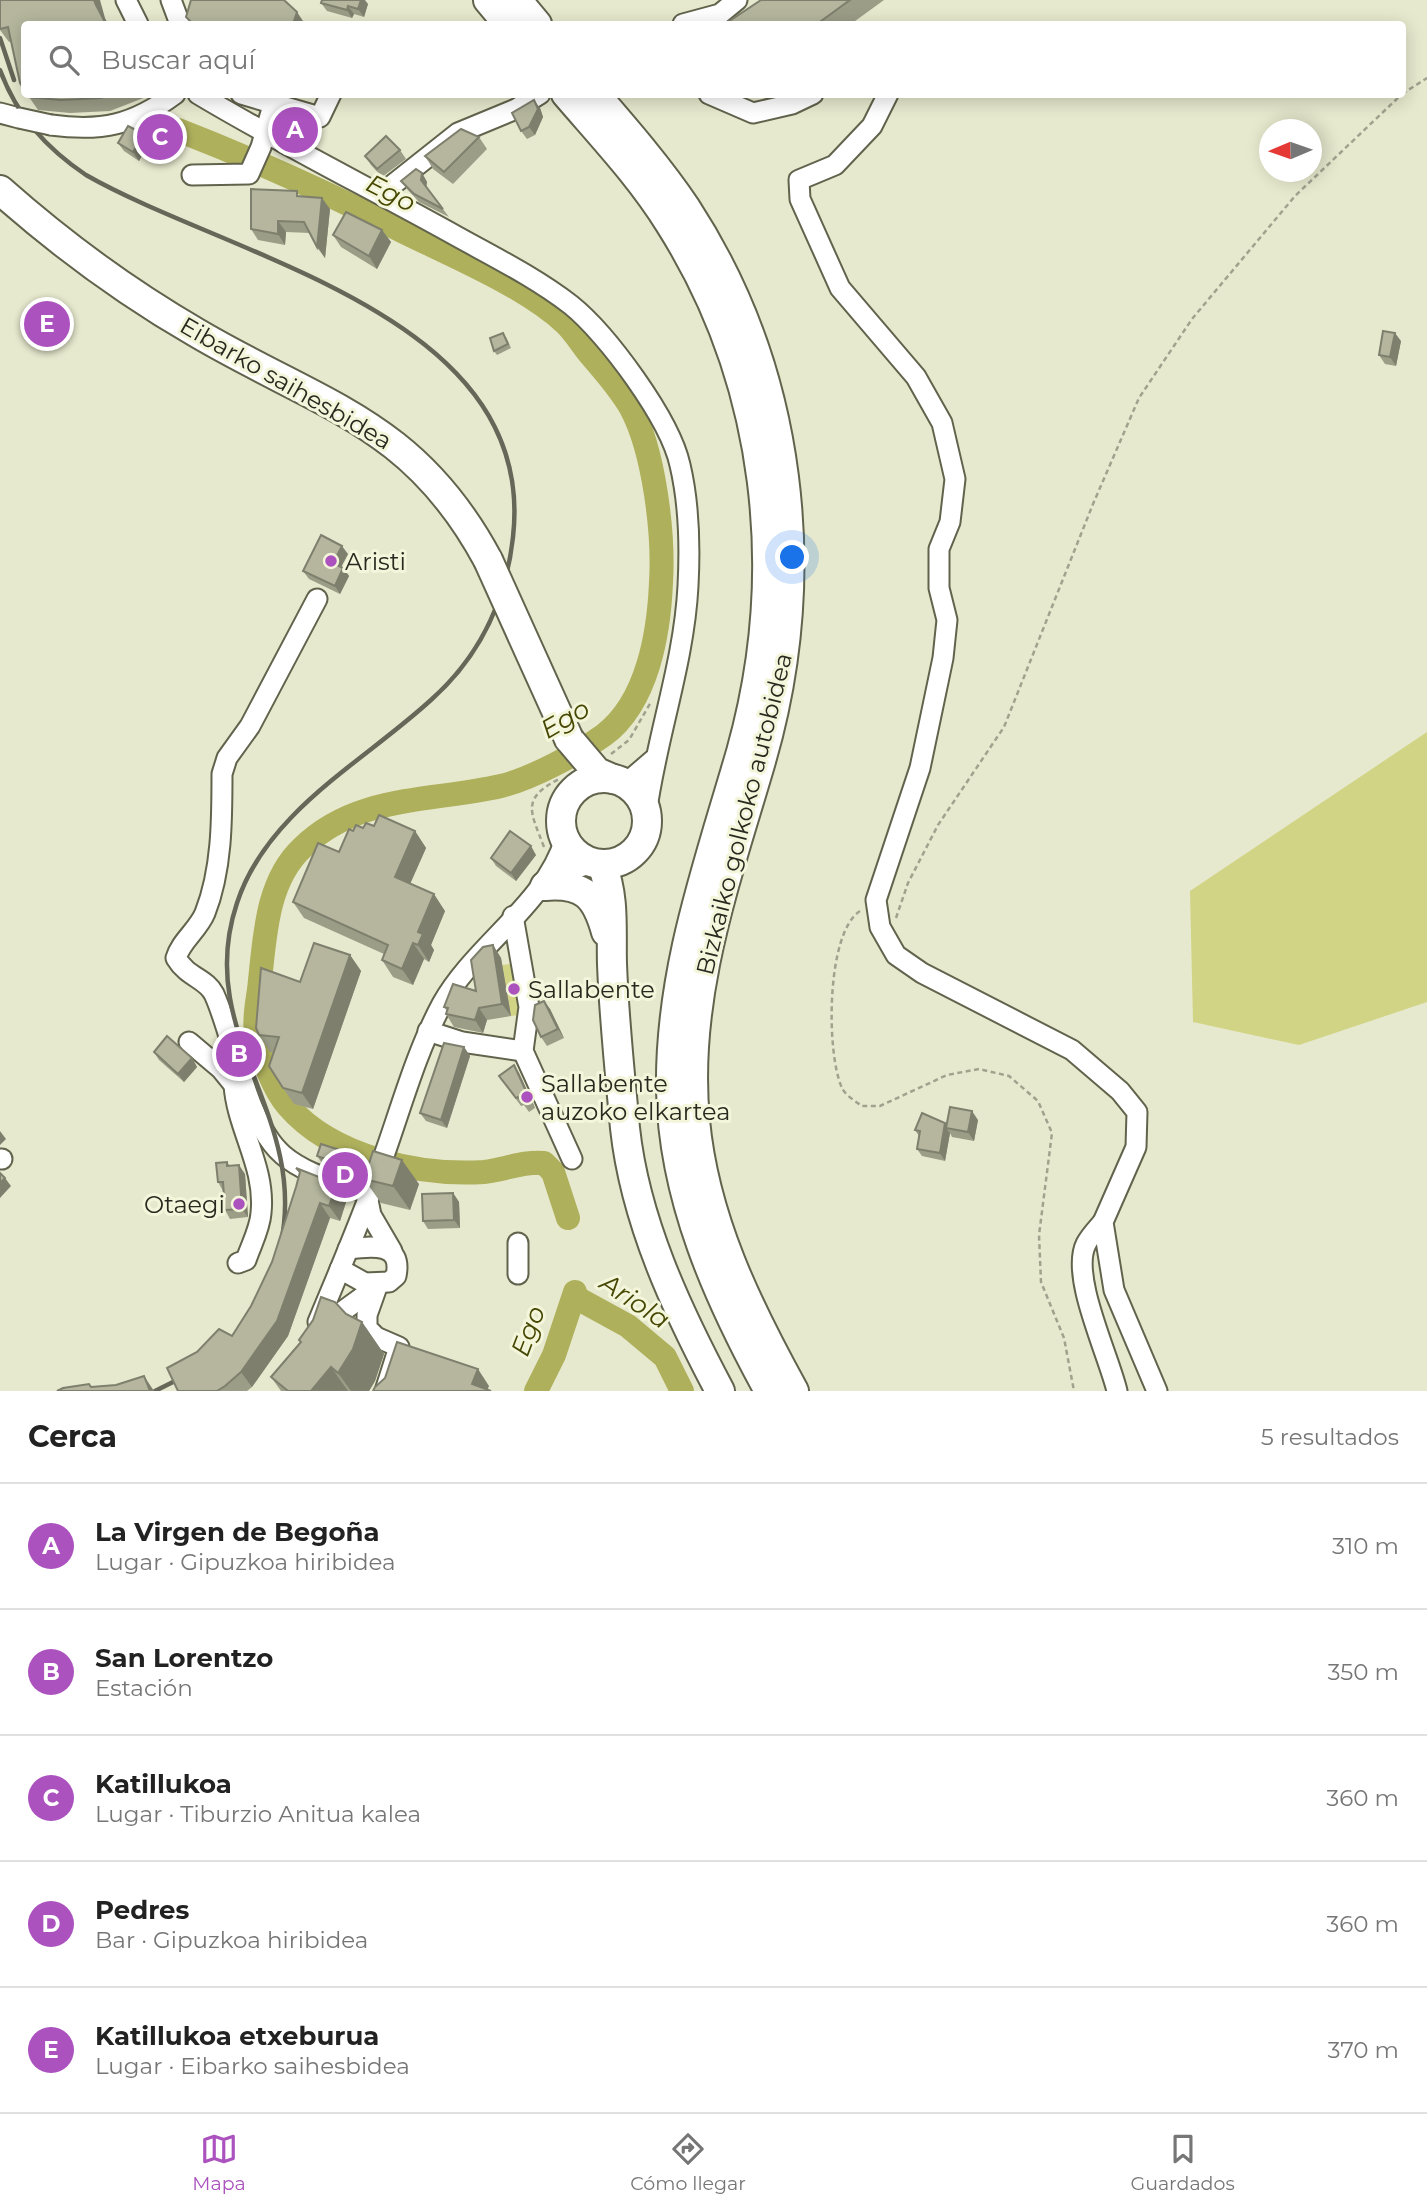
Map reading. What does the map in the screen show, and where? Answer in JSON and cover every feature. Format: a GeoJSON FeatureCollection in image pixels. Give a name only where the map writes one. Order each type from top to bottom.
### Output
{"type":"FeatureCollection","features":[{"type":"Feature","properties":{"kind":"highway"},"geometry":{"type":"LineString","coordinates":[[488,0],[506,21]]}},
{"type":"Feature","properties":{"kind":"highway"},"geometry":{"type":"LineString","coordinates":[[517,0],[534,21]]}},
{"type":"Feature","properties":{"kind":"highway"},"geometry":{"type":"LineString","coordinates":[[571,98],[628,148]]}},
{"type":"Feature","properties":{"kind":"highway"},"geometry":{"type":"LineString","coordinates":[[597,98],[628,148]]}},
{"type":"Feature","properties":{"kind":"highway","name":"Bizkaiko golkoko autobidea"},"geometry":{"type":"LineString","coordinates":[[628,148],[693,262],[721,323],[747,396],[762,469],[767,524],[765,632],[756,687],[688,933],[671,1044],[673,1128],[706,1228],[734,1301]]}},
{"type":"Feature","properties":{"kind":"highway","name":"Eibarko saihesbidea"},"geometry":{"type":"LineString","coordinates":[[0,190],[43,228],[138,298],[200,335],[332,403],[400,447],[446,494],[468,523],[594,764]]}},
{"type":"Feature","properties":{"kind":"highway"},"geometry":{"type":"LineString","coordinates":[[567,799],[587,782],[594,764]]}},
{"type":"Feature","properties":{"kind":"highway"},"geometry":{"type":"LineString","coordinates":[[594,764],[572,782],[562,812],[565,839],[571,849],[597,864],[610,892],[612,966],[626,1132],[639,1195],[659,1259],[679,1309],[720,1391]]}},
{"type":"Feature","properties":{"kind":"highway"},"geometry":{"type":"LineString","coordinates":[[594,764],[635,792],[646,815],[646,827],[612,926]]}},
{"type":"Feature","properties":{"kind":"highway"},"geometry":{"type":"LineString","coordinates":[[597,864],[626,858],[636,850]]}},
{"type":"Feature","properties":{"kind":"highway"},"geometry":{"type":"LineString","coordinates":[[542,888],[572,887],[594,901],[606,932],[612,966]]}},
{"type":"Feature","properties":{"kind":"highway"},"geometry":{"type":"LineString","coordinates":[[734,1301],[769,1391]]}},
{"type":"Feature","properties":{"kind":"highway"},"geometry":{"type":"LineString","coordinates":[[734,1301],[794,1391]]}},
{"type":"Feature","properties":{"kind":"street"},"geometry":{"type":"LineString","coordinates":[[126,0],[136,21]]}},
{"type":"Feature","properties":{"kind":"street"},"geometry":{"type":"LineString","coordinates":[[694,21],[720,14],[737,0]]}},
{"type":"Feature","properties":{"kind":"street"},"geometry":{"type":"LineString","coordinates":[[9,115],[51,125],[84,129],[105,127],[151,112],[170,98]]}},
{"type":"Feature","properties":{"kind":"street"},"geometry":{"type":"LineString","coordinates":[[204,98],[263,141],[381,194],[545,286],[598,330],[662,423],[680,464],[687,529],[688,585],[684,639],[653,760],[646,815]]}},
{"type":"Feature","properties":{"kind":"street"},"geometry":{"type":"LineString","coordinates":[[253,98],[320,117],[329,98]]}},
{"type":"Feature","properties":{"kind":"street"},"geometry":{"type":"LineString","coordinates":[[381,194],[457,133],[516,109],[534,98]]}},
{"type":"Feature","properties":{"kind":"street"},"geometry":{"type":"LineString","coordinates":[[718,98],[753,113],[792,104],[805,98]]}},
{"type":"Feature","properties":{"kind":"street"},"geometry":{"type":"LineString","coordinates":[[886,98],[872,126],[835,165],[799,180],[800,199],[840,288],[916,377],[942,423],[955,479],[950,522],[939,549],[939,588],[947,620],[943,658],[920,768],[876,900],[880,927],[896,955],[922,973],[1073,1050],[1120,1091],[1137,1112],[1136,1147],[1103,1222],[1085,1246],[1088,1303],[1117,1391]]}},
{"type":"Feature","properties":{"kind":"street"},"geometry":{"type":"LineString","coordinates":[[192,175],[249,174],[263,141],[273,105]]}},
{"type":"Feature","properties":{"kind":"street"},"geometry":{"type":"LineString","coordinates":[[260,1121],[229,1045],[214,993],[208,985],[184,972],[176,958],[204,915],[214,885],[222,774],[227,758],[257,715],[317,599]]}},
{"type":"Feature","properties":{"kind":"street"},"geometry":{"type":"LineString","coordinates":[[594,764],[653,760]]}},
{"type":"Feature","properties":{"kind":"street"},"geometry":{"type":"LineString","coordinates":[[542,888],[560,855],[565,839]]}},
{"type":"Feature","properties":{"kind":"street"},"geometry":{"type":"LineString","coordinates":[[378,1284],[311,1338],[372,1190],[428,1031],[458,978],[542,888],[572,870],[597,864]]}},
{"type":"Feature","properties":{"kind":"street"},"geometry":{"type":"LineString","coordinates":[[513,916],[529,1007],[528,1030],[523,1051],[572,1159]]}},
{"type":"Feature","properties":{"kind":"street"},"geometry":{"type":"LineString","coordinates":[[428,1031],[462,1042],[523,1051]]}},
{"type":"Feature","properties":{"kind":"street"},"geometry":{"type":"LineString","coordinates":[[189,1042],[221,1069],[282,1155],[315,1173],[372,1190]]}},
{"type":"Feature","properties":{"kind":"street"},"geometry":{"type":"LineString","coordinates":[[234,1085],[235,1102],[262,1189],[261,1216],[246,1260],[237,1263]]}},
{"type":"Feature","properties":{"kind":"street"},"geometry":{"type":"LineString","coordinates":[[340,1269],[365,1283],[389,1282],[396,1276],[397,1258],[371,1215],[372,1190]]}},
{"type":"Feature","properties":{"kind":"street"},"geometry":{"type":"LineString","coordinates":[[1103,1222],[1114,1290],[1157,1391]]}},
{"type":"Feature","properties":{"kind":"street"},"geometry":{"type":"LineString","coordinates":[[518,1243],[518,1274]]}},
{"type":"Feature","properties":{"kind":"street"},"geometry":{"type":"LineString","coordinates":[[348,1249],[373,1246],[392,1251]]}},
{"type":"Feature","properties":{"kind":"street"},"geometry":{"type":"LineString","coordinates":[[378,1284],[367,1315],[367,1328],[376,1337],[399,1347],[385,1391]]}},
{"type":"Feature","properties":{"kind":"path"},"geometry":{"type":"LineString","coordinates":[[1406,91],[1427,78]]}},
{"type":"Feature","properties":{"kind":"path"},"geometry":{"type":"LineString","coordinates":[[889,941],[908,883],[938,825],[1004,727],[1093,504],[1139,398],[1192,319],[1295,196],[1398,98]]}},
{"type":"Feature","properties":{"kind":"path"},"geometry":{"type":"LineString","coordinates":[[594,764],[629,740],[652,702]]}},
{"type":"Feature","properties":{"kind":"path"},"geometry":{"type":"LineString","coordinates":[[876,900],[852,916],[837,957],[830,1007],[834,1060],[843,1090],[862,1106],[880,1107],[947,1075],[979,1069],[1009,1076],[1038,1101],[1052,1133],[1039,1236],[1041,1282],[1064,1338],[1074,1391]]}},
{"type":"Feature","properties":{"kind":"green space"},"geometry":{"type":"Polygon","coordinates":[[[1427,732],[1427,1002],[1299,1045],[1193,1022],[1190,891],[1427,732]]]}},
{"type":"Feature","properties":{"kind":"green space","name":"Sallabente"},"geometry":{"type":"Polygon","coordinates":[[[517,963],[526,1014],[511,1016],[502,965],[517,963]]]}},
{"type":"Feature","properties":{"kind":"building"},"geometry":{"type":"Polygon","coordinates":[[[0,0],[94,0],[104,21],[21,21],[21,85],[8,27],[0,29],[0,0]]]}},
{"type":"Feature","properties":{"kind":"building"},"geometry":{"type":"Polygon","coordinates":[[[191,0],[284,0],[297,12],[294,21],[190,21],[186,17],[191,0]]]}},
{"type":"Feature","properties":{"kind":"building"},"geometry":{"type":"Polygon","coordinates":[[[322,0],[361,0],[358,9],[348,6],[347,10],[321,3],[322,0]]]}},
{"type":"Feature","properties":{"kind":"building"},"geometry":{"type":"Polygon","coordinates":[[[761,0],[850,0],[821,21],[730,21],[761,0]]]}},
{"type":"Feature","properties":{"kind":"building"},"geometry":{"type":"Polygon","coordinates":[[[39,98],[101,98],[61,100],[39,98]]]}},
{"type":"Feature","properties":{"kind":"building"},"geometry":{"type":"Polygon","coordinates":[[[534,100],[538,109],[529,127],[521,131],[512,113],[534,100]]]}},
{"type":"Feature","properties":{"kind":"building"},"geometry":{"type":"Polygon","coordinates":[[[128,126],[144,134],[133,152],[118,143],[128,126]]]}},
{"type":"Feature","properties":{"kind":"building"},"geometry":{"type":"Polygon","coordinates":[[[461,129],[479,137],[444,172],[425,156],[461,129]]]}},
{"type":"Feature","properties":{"kind":"building"},"geometry":{"type":"Polygon","coordinates":[[[386,136],[400,150],[377,169],[365,156],[386,136]]]}},
{"type":"Feature","properties":{"kind":"building"},"geometry":{"type":"Polygon","coordinates":[[[416,169],[422,173],[421,180],[443,209],[414,194],[401,181],[416,169]]]}},
{"type":"Feature","properties":{"kind":"building"},"geometry":{"type":"Polygon","coordinates":[[[251,189],[297,191],[297,196],[322,198],[317,247],[304,222],[278,221],[278,234],[251,229],[251,189]]]}},
{"type":"Feature","properties":{"kind":"building"},"geometry":{"type":"Polygon","coordinates":[[[346,212],[382,230],[369,256],[333,235],[346,212]]]}},
{"type":"Feature","properties":{"kind":"building"},"geometry":{"type":"Polygon","coordinates":[[[1383,331],[1395,333],[1390,357],[1379,355],[1383,331]]]}},
{"type":"Feature","properties":{"kind":"building"},"geometry":{"type":"Polygon","coordinates":[[[503,333],[508,344],[494,351],[490,338],[503,333]]]}},
{"type":"Feature","properties":{"kind":"building"},"geometry":{"type":"Polygon","coordinates":[[[321,535],[342,546],[333,563],[343,568],[335,586],[303,571],[321,535]]]}},
{"type":"Feature","properties":{"kind":"building"},"geometry":{"type":"Polygon","coordinates":[[[379,815],[415,831],[395,877],[434,894],[418,932],[423,934],[418,945],[413,943],[402,969],[382,960],[388,945],[293,902],[318,843],[339,852],[349,829],[353,831],[356,825],[363,828],[366,823],[374,826],[379,815]]]}},
{"type":"Feature","properties":{"kind":"building"},"geometry":{"type":"Polygon","coordinates":[[[510,831],[531,846],[511,873],[491,858],[510,831]]]}},
{"type":"Feature","properties":{"kind":"building"},"geometry":{"type":"Polygon","coordinates":[[[314,943],[350,955],[302,1093],[283,1088],[269,1066],[279,1037],[259,1035],[256,1028],[261,968],[300,982],[314,943]]]}},
{"type":"Feature","properties":{"kind":"building"},"geometry":{"type":"Polygon","coordinates":[[[493,945],[502,1004],[479,1008],[475,1020],[446,1014],[448,1008],[444,1007],[453,984],[476,991],[471,960],[483,947],[493,945]]]}},
{"type":"Feature","properties":{"kind":"building"},"geometry":{"type":"Polygon","coordinates":[[[544,1001],[558,1029],[541,1037],[533,1020],[535,1005],[544,1001]]]}},
{"type":"Feature","properties":{"kind":"building"},"geometry":{"type":"Polygon","coordinates":[[[167,1036],[192,1058],[178,1074],[154,1052],[167,1036]]]}},
{"type":"Feature","properties":{"kind":"building"},"geometry":{"type":"Polygon","coordinates":[[[444,1043],[464,1047],[441,1120],[420,1113],[444,1043]]]}},
{"type":"Feature","properties":{"kind":"building"},"geometry":{"type":"Polygon","coordinates":[[[514,1065],[530,1100],[524,1104],[499,1076],[514,1065]]]}},
{"type":"Feature","properties":{"kind":"building"},"geometry":{"type":"Polygon","coordinates":[[[950,1107],[972,1111],[968,1132],[946,1128],[950,1107]]]}},
{"type":"Feature","properties":{"kind":"building"},"geometry":{"type":"Polygon","coordinates":[[[922,1113],[945,1123],[940,1153],[917,1149],[920,1131],[915,1130],[922,1113]]]}},
{"type":"Feature","properties":{"kind":"building"},"geometry":{"type":"Polygon","coordinates":[[[321,1144],[349,1153],[345,1166],[317,1156],[321,1144]]]}},
{"type":"Feature","properties":{"kind":"building"},"geometry":{"type":"Polygon","coordinates":[[[373,1151],[402,1160],[393,1186],[364,1179],[373,1151]]]}},
{"type":"Feature","properties":{"kind":"building"},"geometry":{"type":"Polygon","coordinates":[[[227,1162],[227,1166],[239,1165],[242,1209],[225,1210],[223,1182],[218,1182],[216,1163],[227,1162]]]}},
{"type":"Feature","properties":{"kind":"building"},"geometry":{"type":"Polygon","coordinates":[[[296,1168],[337,1184],[329,1206],[320,1203],[277,1321],[241,1372],[225,1386],[217,1391],[178,1391],[167,1368],[197,1352],[219,1329],[232,1336],[251,1306],[272,1262],[300,1172],[296,1168]]]}},
{"type":"Feature","properties":{"kind":"building"},"geometry":{"type":"Polygon","coordinates":[[[453,1193],[454,1220],[423,1221],[422,1194],[453,1193]]]}},
{"type":"Feature","properties":{"kind":"building"},"geometry":{"type":"Polygon","coordinates":[[[321,1297],[335,1302],[346,1314],[362,1322],[353,1349],[338,1373],[331,1367],[311,1391],[288,1391],[271,1377],[301,1342],[299,1340],[313,1320],[321,1297]]]}},
{"type":"Feature","properties":{"kind":"building"},"geometry":{"type":"Polygon","coordinates":[[[397,1342],[478,1369],[472,1384],[491,1391],[373,1391],[385,1378],[397,1342]]]}},
{"type":"Feature","properties":{"kind":"building"},"geometry":{"type":"Polygon","coordinates":[[[144,1376],[150,1391],[57,1391],[89,1384],[91,1387],[116,1385],[144,1376]]]}},
{"type":"Feature","properties":{"kind":"waterway","name":"Ego"},"geometry":{"type":"LineString","coordinates":[[178,130],[320,191],[489,273],[531,297],[572,330],[621,393],[639,426],[656,493],[662,562],[654,644],[641,685],[631,704],[619,721],[604,735],[540,772],[501,786],[371,809],[324,830],[302,848],[290,861],[275,892],[264,945],[256,1013],[258,1042],[277,1091],[306,1124],[328,1138],[378,1160],[432,1171],[484,1172],[528,1163],[544,1163],[553,1172],[568,1218]]}},
{"type":"Feature","properties":{"kind":"waterway","name":"Ego"},"geometry":{"type":"LineString","coordinates":[[536,1391],[554,1355],[575,1292]]}},
{"type":"Feature","properties":{"kind":"waterway","name":"Ariola"},"geometry":{"type":"LineString","coordinates":[[575,1297],[628,1326],[665,1357],[682,1391]]}},
{"type":"Feature","properties":{"kind":"railway"},"geometry":{"type":"LineString","coordinates":[[0,38],[14,80]]}},
{"type":"Feature","properties":{"kind":"railway"},"geometry":{"type":"LineString","coordinates":[[0,70],[15,102],[34,130],[58,154],[86,175],[148,206],[292,268],[364,304],[428,347],[478,399],[508,461],[513,537],[497,605],[477,645],[464,664],[432,699],[294,814],[251,870],[237,903],[227,950],[229,993],[239,1034],[279,1153],[285,1196],[281,1243]]}},
{"type":"Feature","properties":{"kind":"railway"},"geometry":{"type":"LineString","coordinates":[[155,1391],[189,1374]]}},
{"type":"Feature","properties":{"kind":"place","name":"La Virgen de Begoña"},"geometry":{"type":"Point","coordinates":[295,130]}},
{"type":"Feature","properties":{"kind":"place","name":"Katillukoa"},"geometry":{"type":"Point","coordinates":[160,137]}},
{"type":"Feature","properties":{"kind":"place","name":"Katillukoa etxeburua"},"geometry":{"type":"Point","coordinates":[47,324]}},
{"type":"Feature","properties":{"kind":"place","name":"Aristi"},"geometry":{"type":"Point","coordinates":[331,561]}},
{"type":"Feature","properties":{"kind":"place","name":"Sallabente"},"geometry":{"type":"Point","coordinates":[514,989]}},
{"type":"Feature","properties":{"kind":"place","name":"San Lorentzo"},"geometry":{"type":"Point","coordinates":[239,1054]}},
{"type":"Feature","properties":{"kind":"place","name":"Sallabente auzoko elkartea"},"geometry":{"type":"Point","coordinates":[527,1097]}},
{"type":"Feature","properties":{"kind":"place","name":"Pedres"},"geometry":{"type":"Point","coordinates":[345,1175]}},
{"type":"Feature","properties":{"kind":"place","name":"Otaegi"},"geometry":{"type":"Point","coordinates":[239,1204]}}]}
